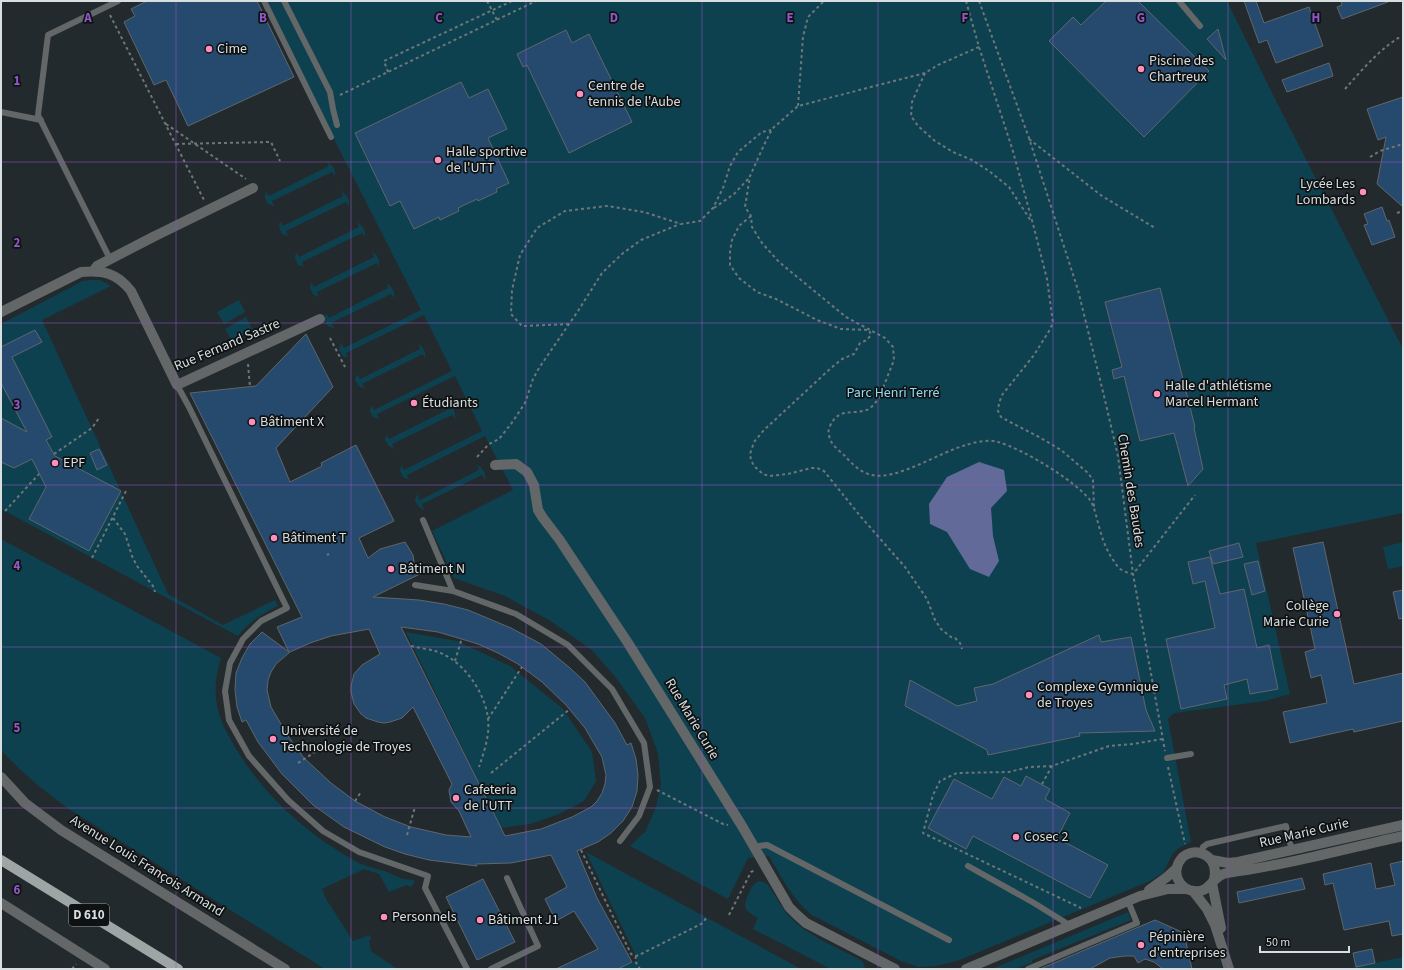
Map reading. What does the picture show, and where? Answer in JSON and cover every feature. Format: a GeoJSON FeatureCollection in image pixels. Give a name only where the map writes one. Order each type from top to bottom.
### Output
{"type":"FeatureCollection","features":[{"type":"Feature","properties":{"kind":"main road","name":"D 610"},"geometry":{"type":"LineString","coordinates":[[1,860],[178,969]]}},
{"type":"Feature","properties":{"kind":"street"},"geometry":{"type":"LineString","coordinates":[[93,271],[97,266],[110,259],[253,188]]}},
{"type":"Feature","properties":{"kind":"street","name":"Rue Fernand Sastre"},"geometry":{"type":"LineString","coordinates":[[1,312],[81,272],[93,271],[112,274],[125,283],[131,291],[177,385],[320,319]]}},
{"type":"Feature","properties":{"kind":"street","name":"Rue Marie Curie"},"geometry":{"type":"LineString","coordinates":[[495,465],[516,464],[527,472],[534,485],[538,510],[542,518],[560,539],[628,643],[782,896],[797,915],[806,923],[894,969]]}},
{"type":"Feature","properties":{"kind":"street","name":"Avenue Louis François Armand"},"geometry":{"type":"LineString","coordinates":[[1,777],[25,803],[61,830],[285,969]]}},
{"type":"Feature","properties":{"kind":"street","name":"Rue Marie Curie"},"geometry":{"type":"LineString","coordinates":[[1212,860],[1228,863],[1238,862],[1403,825]]}},
{"type":"Feature","properties":{"kind":"street","name":"Rue Marie Curie"},"geometry":{"type":"LineString","coordinates":[[1213,881],[1224,873],[1257,869],[1403,836]]}},
{"type":"Feature","properties":{"kind":"street"},"geometry":{"type":"LineString","coordinates":[[1223,948],[1213,881],[1216,869],[1212,860],[1201,853],[1195,852],[1183,857],[1179,862],[1176,874],[1178,880],[1207,909],[1215,925],[1229,969]]}},
{"type":"Feature","properties":{"kind":"street"},"geometry":{"type":"LineString","coordinates":[[1140,896],[1177,868]]}},
{"type":"Feature","properties":{"kind":"street"},"geometry":{"type":"LineString","coordinates":[[966,969],[1140,896],[1168,889],[1204,890],[1213,881]]}},
{"type":"Feature","properties":{"kind":"street"},"geometry":{"type":"LineString","coordinates":[[1,903],[105,969]]}},
{"type":"Feature","properties":{"kind":"street"},"geometry":{"type":"LineString","coordinates":[[870,969],[876,960]]}},
{"type":"Feature","properties":{"kind":"lane"},"geometry":{"type":"LineString","coordinates":[[110,259],[38,115],[48,35],[118,1]]}},
{"type":"Feature","properties":{"kind":"lane"},"geometry":{"type":"LineString","coordinates":[[264,1],[330,137]]}},
{"type":"Feature","properties":{"kind":"lane"},"geometry":{"type":"LineString","coordinates":[[284,1],[330,92],[337,125]]}},
{"type":"Feature","properties":{"kind":"lane"},"geometry":{"type":"LineString","coordinates":[[1179,1],[1200,26]]}},
{"type":"Feature","properties":{"kind":"lane"},"geometry":{"type":"LineString","coordinates":[[1,112],[41,120]]}},
{"type":"Feature","properties":{"kind":"lane"},"geometry":{"type":"LineString","coordinates":[[177,385],[287,608],[261,621],[243,639],[230,662],[225,691],[229,720],[249,756],[288,800],[323,831],[359,852],[428,876],[425,888],[466,969]]}},
{"type":"Feature","properties":{"kind":"lane"},"geometry":{"type":"LineString","coordinates":[[423,520],[453,591]]}},
{"type":"Feature","properties":{"kind":"lane"},"geometry":{"type":"LineString","coordinates":[[415,585],[453,591],[516,614],[568,645],[612,690],[644,743],[650,787],[640,816],[620,841]]}},
{"type":"Feature","properties":{"kind":"lane"},"geometry":{"type":"LineString","coordinates":[[1167,758],[1191,754]]}},
{"type":"Feature","properties":{"kind":"lane"},"geometry":{"type":"LineString","coordinates":[[1201,853],[1203,846],[1207,844],[1286,826],[1292,851]]}},
{"type":"Feature","properties":{"kind":"lane"},"geometry":{"type":"LineString","coordinates":[[754,848],[767,845],[949,940]]}},
{"type":"Feature","properties":{"kind":"lane"},"geometry":{"type":"LineString","coordinates":[[968,866],[1034,903],[1071,926]]}},
{"type":"Feature","properties":{"kind":"lane"},"geometry":{"type":"LineString","coordinates":[[491,969],[538,946],[507,878]]}},
{"type":"Feature","properties":{"kind":"lane"},"geometry":{"type":"LineString","coordinates":[[1028,969],[1137,923],[1128,901]]}},
{"type":"Feature","properties":{"kind":"path"},"geometry":{"type":"LineString","coordinates":[[487,1],[497,20]]}},
{"type":"Feature","properties":{"kind":"path"},"geometry":{"type":"LineString","coordinates":[[388,72],[384,61],[512,1]]}},
{"type":"Feature","properties":{"kind":"path"},"geometry":{"type":"LineString","coordinates":[[331,99],[536,1]]}},
{"type":"Feature","properties":{"kind":"path"},"geometry":{"type":"LineString","coordinates":[[798,106],[803,37],[808,17],[824,1]]}},
{"type":"Feature","properties":{"kind":"path"},"geometry":{"type":"LineString","coordinates":[[966,1],[979,47],[1012,148],[1033,224],[1047,280],[1053,323],[1034,354],[1002,395],[998,402],[998,411],[1001,417],[1061,450],[1088,473],[1093,480],[1094,509]]}},
{"type":"Feature","properties":{"kind":"path","name":"Chemin des Baudes"},"geometry":{"type":"LineString","coordinates":[[979,1],[1028,138],[1078,290],[1118,456],[1133,574],[1163,739],[1185,843],[1189,854]]}},
{"type":"Feature","properties":{"kind":"path"},"geometry":{"type":"LineString","coordinates":[[106,7],[209,209]]}},
{"type":"Feature","properties":{"kind":"path"},"geometry":{"type":"LineString","coordinates":[[1345,89],[1389,44],[1398,38],[1403,39]]}},
{"type":"Feature","properties":{"kind":"path"},"geometry":{"type":"LineString","coordinates":[[979,47],[938,65],[925,73],[798,106],[772,129],[756,160],[750,176],[745,207],[751,216],[752,227],[762,243],[780,262],[846,317],[890,342],[893,347],[894,360],[882,392],[876,403],[869,409],[843,413],[838,416],[830,425],[828,430],[829,438],[850,462],[871,475],[881,476],[908,469],[972,443],[996,441],[1014,448],[1036,459],[1066,479],[1090,500],[1109,555],[1120,570],[1133,574],[1195,495]]}},
{"type":"Feature","properties":{"kind":"path"},"geometry":{"type":"LineString","coordinates":[[925,73],[912,102],[911,116],[918,126],[935,141],[989,170],[1009,187],[1033,224]]}},
{"type":"Feature","properties":{"kind":"path"},"geometry":{"type":"LineString","coordinates":[[165,123],[247,179],[253,188]]}},
{"type":"Feature","properties":{"kind":"path"},"geometry":{"type":"LineString","coordinates":[[713,208],[723,188],[730,166],[738,152],[762,132],[772,129]]}},
{"type":"Feature","properties":{"kind":"path"},"geometry":{"type":"LineString","coordinates":[[1028,138],[1102,196],[1155,228]]}},
{"type":"Feature","properties":{"kind":"path"},"geometry":{"type":"LineString","coordinates":[[176,144],[271,142],[280,161]]}},
{"type":"Feature","properties":{"kind":"path"},"geometry":{"type":"LineString","coordinates":[[1370,157],[1380,151],[1403,144]]}},
{"type":"Feature","properties":{"kind":"path"},"geometry":{"type":"LineString","coordinates":[[477,457],[490,444],[499,439],[511,424],[525,403],[533,379],[539,368],[602,273],[622,254],[641,240],[681,224],[700,221],[713,208],[734,194],[750,176]]}},
{"type":"Feature","properties":{"kind":"path"},"geometry":{"type":"LineString","coordinates":[[569,324],[522,326],[510,314],[512,290],[520,255],[537,228],[565,211],[607,206],[644,212],[681,224]]}},
{"type":"Feature","properties":{"kind":"path"},"geometry":{"type":"LineString","coordinates":[[1397,214],[1403,211]]}},
{"type":"Feature","properties":{"kind":"path"},"geometry":{"type":"LineString","coordinates":[[751,216],[739,226],[732,240],[730,265],[740,278],[757,292],[776,299],[817,320],[841,329],[869,330]]}},
{"type":"Feature","properties":{"kind":"path"},"geometry":{"type":"LineString","coordinates":[[869,330],[871,335],[867,340],[860,343],[854,354],[842,359],[831,368],[758,437],[751,448],[751,460],[758,470],[769,476],[788,474],[811,468],[817,468],[824,471],[861,517],[906,567],[927,599],[935,620],[941,630],[955,638],[960,643],[962,649]]}},
{"type":"Feature","properties":{"kind":"path"},"geometry":{"type":"LineString","coordinates":[[330,338],[345,367]]}},
{"type":"Feature","properties":{"kind":"path"},"geometry":{"type":"LineString","coordinates":[[247,353],[250,387]]}},
{"type":"Feature","properties":{"kind":"path"},"geometry":{"type":"LineString","coordinates":[[54,454],[92,428],[99,418]]}},
{"type":"Feature","properties":{"kind":"path"},"geometry":{"type":"LineString","coordinates":[[5,511],[39,474]]}},
{"type":"Feature","properties":{"kind":"path"},"geometry":{"type":"LineString","coordinates":[[92,558],[127,489]]}},
{"type":"Feature","properties":{"kind":"path"},"geometry":{"type":"LineString","coordinates":[[113,518],[125,534],[137,566],[153,586],[155,592]]}},
{"type":"Feature","properties":{"kind":"path"},"geometry":{"type":"LineString","coordinates":[[455,661],[462,638]]}},
{"type":"Feature","properties":{"kind":"path"},"geometry":{"type":"LineString","coordinates":[[411,646],[436,651],[455,661],[472,680],[483,701],[488,719],[487,737],[479,767]]}},
{"type":"Feature","properties":{"kind":"path"},"geometry":{"type":"LineString","coordinates":[[488,719],[522,667]]}},
{"type":"Feature","properties":{"kind":"path"},"geometry":{"type":"LineString","coordinates":[[491,773],[570,709]]}},
{"type":"Feature","properties":{"kind":"path"},"geometry":{"type":"LineString","coordinates":[[1086,911],[922,833],[933,795],[940,781],[957,773],[1009,772],[1029,767],[1052,766],[1109,746],[1163,739]]}},
{"type":"Feature","properties":{"kind":"path"},"geometry":{"type":"LineString","coordinates":[[298,763],[329,743]]}},
{"type":"Feature","properties":{"kind":"path"},"geometry":{"type":"LineString","coordinates":[[1042,784],[1052,766]]}},
{"type":"Feature","properties":{"kind":"path"},"geometry":{"type":"LineString","coordinates":[[650,787],[723,824],[732,825]]}},
{"type":"Feature","properties":{"kind":"path"},"geometry":{"type":"LineString","coordinates":[[355,801],[361,792]]}},
{"type":"Feature","properties":{"kind":"path"},"geometry":{"type":"LineString","coordinates":[[407,835],[415,807]]}},
{"type":"Feature","properties":{"kind":"path"},"geometry":{"type":"LineString","coordinates":[[581,850],[631,954],[636,956]]}},
{"type":"Feature","properties":{"kind":"path"},"geometry":{"type":"LineString","coordinates":[[729,915],[751,872],[764,866]]}},
{"type":"Feature","properties":{"kind":"path"},"geometry":{"type":"LineString","coordinates":[[636,956],[703,923],[706,918]]}},
{"type":"Feature","properties":{"kind":"path"},"geometry":{"type":"LineString","coordinates":[[636,956],[635,961],[640,969]]}},
{"type":"Feature","properties":{"kind":"green space","name":"Parc Henri Terré"},"geometry":{"type":"Polygon","coordinates":[[[267,1],[1227,1],[1273,95],[1403,349],[1403,513],[1256,543],[1290,694],[1265,701],[1174,713],[1168,719],[1191,842],[1173,853],[1163,873],[1150,881],[957,961],[935,966],[919,967],[901,961],[812,915],[793,895],[769,856],[748,858],[728,899],[630,846],[645,832],[656,807],[661,784],[658,753],[645,718],[617,679],[592,650],[549,620],[505,596],[454,578],[432,531],[513,490],[485,436],[407,475],[409,480],[403,477],[400,471],[401,465],[404,470],[482,431],[455,376],[377,414],[379,419],[373,417],[370,411],[371,405],[374,410],[452,371],[424,315],[346,353],[348,358],[343,356],[339,350],[341,343],[344,348],[421,310],[337,145],[267,1]]]}},
{"type":"Feature","properties":{"kind":"green space"},"geometry":{"type":"Polygon","coordinates":[[[327,162],[334,168],[335,176],[332,172],[272,201],[274,206],[268,204],[265,198],[266,191],[269,196],[329,166],[327,162]]]}},
{"type":"Feature","properties":{"kind":"green space"},"geometry":{"type":"Polygon","coordinates":[[[341,191],[348,197],[349,206],[346,202],[286,231],[288,236],[282,234],[279,227],[280,221],[283,226],[343,196],[341,191]]]}},
{"type":"Feature","properties":{"kind":"green space"},"geometry":{"type":"Polygon","coordinates":[[[357,222],[364,228],[365,237],[362,233],[302,262],[304,267],[298,265],[295,258],[296,252],[299,257],[359,227],[357,222]]]}},
{"type":"Feature","properties":{"kind":"green space"},"geometry":{"type":"Polygon","coordinates":[[[372,252],[378,258],[379,267],[377,263],[317,292],[319,297],[313,294],[310,288],[311,282],[314,287],[374,257],[372,252]]]}},
{"type":"Feature","properties":{"kind":"green space","name":"EPF"},"geometry":{"type":"Polygon","coordinates":[[[100,280],[111,286],[42,320],[168,594],[223,625],[275,600],[278,606],[256,618],[238,636],[1,509],[1,324],[83,281],[100,280]]]}},
{"type":"Feature","properties":{"kind":"green space"},"geometry":{"type":"Polygon","coordinates":[[[387,283],[393,289],[394,298],[391,294],[331,323],[334,328],[328,326],[324,319],[326,313],[329,318],[388,288],[387,283]]]}},
{"type":"Feature","properties":{"kind":"green space"},"geometry":{"type":"Polygon","coordinates":[[[239,300],[245,312],[224,324],[217,312],[239,300]]]}},
{"type":"Feature","properties":{"kind":"green space"},"geometry":{"type":"Polygon","coordinates":[[[246,317],[253,330],[232,341],[225,329],[246,317]]]}},
{"type":"Feature","properties":{"kind":"green space"},"geometry":{"type":"Polygon","coordinates":[[[418,344],[424,350],[425,359],[423,354],[362,384],[365,389],[359,386],[355,380],[357,374],[360,379],[420,349],[418,344]]]}},
{"type":"Feature","properties":{"kind":"green space"},"geometry":{"type":"Polygon","coordinates":[[[447,404],[454,410],[455,419],[452,415],[392,444],[394,449],[389,446],[385,440],[386,434],[389,439],[449,409],[447,404]]]}},
{"type":"Feature","properties":{"kind":"green space"},"geometry":{"type":"Polygon","coordinates":[[[477,465],[484,471],[485,480],[482,475],[422,504],[424,510],[419,507],[415,501],[417,494],[420,500],[479,470],[477,465]]]}},
{"type":"Feature","properties":{"kind":"green space"},"geometry":{"type":"Polygon","coordinates":[[[1,539],[221,658],[216,687],[216,700],[219,715],[230,738],[256,778],[285,810],[319,838],[337,850],[365,866],[403,879],[415,881],[411,887],[407,885],[389,892],[379,874],[364,869],[322,889],[326,899],[353,941],[369,935],[372,939],[369,941],[371,951],[397,969],[325,969],[69,809],[33,781],[1,750],[1,539]]]}},
{"type":"Feature","properties":{"kind":"green space"},"geometry":{"type":"Polygon","coordinates":[[[1403,542],[1403,566],[1388,569],[1383,547],[1403,542]]]}},
{"type":"Feature","properties":{"kind":"green space"},"geometry":{"type":"Polygon","coordinates":[[[406,632],[457,641],[510,666],[563,709],[592,752],[596,781],[584,801],[559,814],[530,824],[501,828],[406,632]]]}},
{"type":"Feature","properties":{"kind":"green space"},"geometry":{"type":"Polygon","coordinates":[[[586,852],[801,969],[618,969],[638,960],[586,852]]]}},
{"type":"Feature","properties":{"kind":"green space"},"geometry":{"type":"Polygon","coordinates":[[[759,881],[768,885],[786,912],[796,923],[814,936],[862,961],[865,967],[864,969],[831,969],[753,929],[758,918],[747,911],[745,902],[752,887],[759,881]]]}},
{"type":"Feature","properties":{"kind":"green space"},"geometry":{"type":"Polygon","coordinates":[[[1128,912],[1131,920],[1032,960],[1032,963],[1014,969],[992,969],[1128,912]]]}},
{"type":"Feature","properties":{"kind":"green space"},"geometry":{"type":"Polygon","coordinates":[[[1403,957],[1403,969],[1347,969],[1403,957]]]}},
{"type":"Feature","properties":{"kind":"shaded area"},"geometry":{"type":"Polygon","coordinates":[[[979,462],[1004,470],[1007,491],[991,508],[993,536],[999,561],[989,577],[970,569],[947,532],[930,524],[929,504],[947,477],[979,462]]]}},
{"type":"Feature","properties":{"kind":"building","name":"Cime"},"geometry":{"type":"Polygon","coordinates":[[[147,1],[257,1],[294,77],[188,126],[166,80],[154,85],[124,22],[135,16],[131,9],[147,1]]]}},
{"type":"Feature","properties":{"kind":"building","name":"Piscine des Chartreux"},"geometry":{"type":"Polygon","coordinates":[[[1106,1],[1138,1],[1209,71],[1144,137],[1049,41],[1073,17],[1081,25],[1106,1]]]}},
{"type":"Feature","properties":{"kind":"building"},"geometry":{"type":"Polygon","coordinates":[[[1244,1],[1256,1],[1264,23],[1309,7],[1323,46],[1276,63],[1267,40],[1259,43],[1244,1]]]}},
{"type":"Feature","properties":{"kind":"building"},"geometry":{"type":"Polygon","coordinates":[[[1341,1],[1388,2],[1342,19],[1337,7],[1342,5],[1341,1]]]}},
{"type":"Feature","properties":{"kind":"building"},"geometry":{"type":"Polygon","coordinates":[[[1218,29],[1226,60],[1207,39],[1218,29]]]}},
{"type":"Feature","properties":{"kind":"building","name":"Centre de tennis de l'Aube"},"geometry":{"type":"Polygon","coordinates":[[[566,30],[572,43],[589,34],[632,122],[569,153],[527,65],[523,67],[517,54],[566,30]]]}},
{"type":"Feature","properties":{"kind":"building"},"geometry":{"type":"Polygon","coordinates":[[[1329,63],[1333,76],[1287,92],[1282,80],[1329,63]]]}},
{"type":"Feature","properties":{"kind":"building","name":"Halle sportive de l'UTT"},"geometry":{"type":"Polygon","coordinates":[[[461,82],[469,98],[488,89],[507,129],[488,138],[509,183],[496,189],[497,192],[458,208],[459,211],[440,220],[439,217],[414,229],[400,201],[390,206],[355,133],[461,82]]]}},
{"type":"Feature","properties":{"kind":"building"},"geometry":{"type":"Polygon","coordinates":[[[1403,97],[1403,207],[1377,184],[1386,137],[1378,140],[1367,109],[1403,97]]]}},
{"type":"Feature","properties":{"kind":"building"},"geometry":{"type":"Polygon","coordinates":[[[1382,207],[1387,221],[1389,220],[1395,237],[1372,245],[1364,225],[1368,224],[1364,214],[1382,207]]]}},
{"type":"Feature","properties":{"kind":"building","name":"Halle d'athlétisme Marcel Hermant"},"geometry":{"type":"Polygon","coordinates":[[[1160,288],[1195,427],[1203,469],[1188,486],[1174,433],[1140,441],[1124,376],[1114,379],[1112,370],[1122,367],[1105,302],[1160,288]]]}},
{"type":"Feature","properties":{"kind":"building"},"geometry":{"type":"Polygon","coordinates":[[[35,330],[42,342],[12,357],[52,437],[46,440],[55,456],[121,491],[89,551],[29,519],[46,487],[32,459],[14,468],[1,462],[1,418],[27,432],[1,383],[1,347],[35,330]]]}},
{"type":"Feature","properties":{"kind":"building"},"geometry":{"type":"Polygon","coordinates":[[[306,334],[333,387],[276,448],[290,482],[322,466],[321,463],[356,445],[394,521],[359,538],[368,558],[380,549],[405,542],[413,555],[414,562],[420,574],[373,597],[419,600],[468,610],[511,628],[541,644],[585,682],[615,723],[627,745],[631,743],[636,759],[638,775],[637,791],[632,807],[623,821],[611,833],[598,842],[577,851],[597,898],[632,962],[618,969],[556,969],[598,949],[574,911],[556,921],[545,899],[567,887],[551,855],[511,863],[476,864],[477,866],[429,860],[385,847],[344,827],[313,805],[282,774],[258,742],[246,720],[242,722],[237,707],[235,690],[236,673],[250,644],[262,632],[289,652],[277,627],[302,617],[190,393],[256,386],[306,334]],[[401,627],[505,836],[541,829],[572,817],[591,807],[597,801],[605,784],[606,775],[602,757],[585,728],[566,705],[542,682],[518,664],[478,644],[438,632],[401,627]],[[369,629],[331,636],[290,652],[276,664],[268,680],[267,690],[271,707],[288,736],[304,758],[331,783],[355,801],[385,817],[411,827],[446,835],[471,837],[459,811],[451,802],[449,790],[452,784],[413,707],[402,718],[384,723],[366,718],[354,704],[351,686],[354,674],[362,665],[380,654],[369,629]]]}},
{"type":"Feature","properties":{"kind":"building"},"geometry":{"type":"Polygon","coordinates":[[[99,449],[107,465],[97,470],[90,453],[99,449]]]}},
{"type":"Feature","properties":{"kind":"building"},"geometry":{"type":"Polygon","coordinates":[[[1323,542],[1354,684],[1403,673],[1403,721],[1354,732],[1353,729],[1290,743],[1283,712],[1327,703],[1321,675],[1311,678],[1305,652],[1315,649],[1293,548],[1323,542]]]}},
{"type":"Feature","properties":{"kind":"building"},"geometry":{"type":"Polygon","coordinates":[[[1239,543],[1243,557],[1213,564],[1209,551],[1239,543]]]}},
{"type":"Feature","properties":{"kind":"building"},"geometry":{"type":"Polygon","coordinates":[[[1210,557],[1220,594],[1244,589],[1257,648],[1269,645],[1278,689],[1250,694],[1247,679],[1224,685],[1227,699],[1181,709],[1166,639],[1215,628],[1205,581],[1193,584],[1188,562],[1210,557]]]}},
{"type":"Feature","properties":{"kind":"building"},"geometry":{"type":"Polygon","coordinates":[[[1258,561],[1265,591],[1252,595],[1244,564],[1258,561]]]}},
{"type":"Feature","properties":{"kind":"building"},"geometry":{"type":"Polygon","coordinates":[[[1403,590],[1403,618],[1399,619],[1393,592],[1403,590]]]}},
{"type":"Feature","properties":{"kind":"building","name":"Complexe Gymnique de Troyes"},"geometry":{"type":"Polygon","coordinates":[[[1099,635],[1101,642],[1131,637],[1146,710],[1155,731],[1079,733],[1080,736],[988,755],[987,750],[905,706],[910,680],[957,706],[977,701],[974,688],[993,684],[1099,635]]]}},
{"type":"Feature","properties":{"kind":"building","name":"Cosec 2"},"geometry":{"type":"Polygon","coordinates":[[[1026,776],[1050,789],[1045,799],[1070,813],[1057,838],[1108,865],[1090,898],[973,836],[966,849],[928,828],[954,779],[992,799],[1004,777],[1021,786],[1026,776]]]}},
{"type":"Feature","properties":{"kind":"building"},"geometry":{"type":"Polygon","coordinates":[[[1403,861],[1403,934],[1392,936],[1389,921],[1344,930],[1333,883],[1325,885],[1323,874],[1371,863],[1376,889],[1395,885],[1390,864],[1403,861]]]}},
{"type":"Feature","properties":{"kind":"building"},"geometry":{"type":"Polygon","coordinates":[[[1302,878],[1305,889],[1239,903],[1237,892],[1302,878]]]}},
{"type":"Feature","properties":{"kind":"building","name":"Bâtiment J1"},"geometry":{"type":"Polygon","coordinates":[[[483,879],[515,942],[477,960],[446,897],[483,879]]]}},
{"type":"Feature","properties":{"kind":"building","name":"Pépinière d'entreprises"},"geometry":{"type":"Polygon","coordinates":[[[1155,920],[1184,933],[1192,969],[1163,969],[1154,962],[1145,959],[1138,963],[1134,956],[1125,956],[1110,958],[1090,969],[1040,969],[1155,920]]]}},
{"type":"Feature","properties":{"kind":"building"},"geometry":{"type":"Polygon","coordinates":[[[1372,949],[1375,963],[1356,967],[1353,953],[1372,949]]]}},
{"type":"Feature","properties":{"kind":"place","name":"Cime"},"geometry":{"type":"Point","coordinates":[209,49]}},
{"type":"Feature","properties":{"kind":"place","name":"Piscine des Chartreux"},"geometry":{"type":"Point","coordinates":[1141,69]}},
{"type":"Feature","properties":{"kind":"place","name":"Centre de tennis de l'Aube"},"geometry":{"type":"Point","coordinates":[580,94]}},
{"type":"Feature","properties":{"kind":"place","name":"Halle sportive de l'UTT"},"geometry":{"type":"Point","coordinates":[438,160]}},
{"type":"Feature","properties":{"kind":"place","name":"Lycée Les Lombards"},"geometry":{"type":"Point","coordinates":[1363,192]}},
{"type":"Feature","properties":{"kind":"place","name":"Halle d'athlétisme Marcel Hermant"},"geometry":{"type":"Point","coordinates":[1157,394]}},
{"type":"Feature","properties":{"kind":"place","name":"Étudiants"},"geometry":{"type":"Point","coordinates":[414,403]}},
{"type":"Feature","properties":{"kind":"place","name":"Bâtiment X"},"geometry":{"type":"Point","coordinates":[252,422]}},
{"type":"Feature","properties":{"kind":"place","name":"EPF"},"geometry":{"type":"Point","coordinates":[55,463]}},
{"type":"Feature","properties":{"kind":"place","name":"Bâtiment T"},"geometry":{"type":"Point","coordinates":[274,538]}},
{"type":"Feature","properties":{"kind":"place","name":"Bâtiment N"},"geometry":{"type":"Point","coordinates":[391,569]}},
{"type":"Feature","properties":{"kind":"place","name":"Collège Marie Curie"},"geometry":{"type":"Point","coordinates":[1337,614]}},
{"type":"Feature","properties":{"kind":"place","name":"Complexe Gymnique de Troyes"},"geometry":{"type":"Point","coordinates":[1029,695]}},
{"type":"Feature","properties":{"kind":"place","name":"Université de Technologie de Troyes"},"geometry":{"type":"Point","coordinates":[273,739]}},
{"type":"Feature","properties":{"kind":"place","name":"Cafeteria de l'UTT"},"geometry":{"type":"Point","coordinates":[456,798]}},
{"type":"Feature","properties":{"kind":"place","name":"Cosec 2"},"geometry":{"type":"Point","coordinates":[1016,837]}},
{"type":"Feature","properties":{"kind":"place","name":"Personnels"},"geometry":{"type":"Point","coordinates":[384,917]}},
{"type":"Feature","properties":{"kind":"place","name":"Bâtiment J1"},"geometry":{"type":"Point","coordinates":[480,920]}},
{"type":"Feature","properties":{"kind":"place","name":"Pépinière d'entreprises"},"geometry":{"type":"Point","coordinates":[1141,945]}}]}
